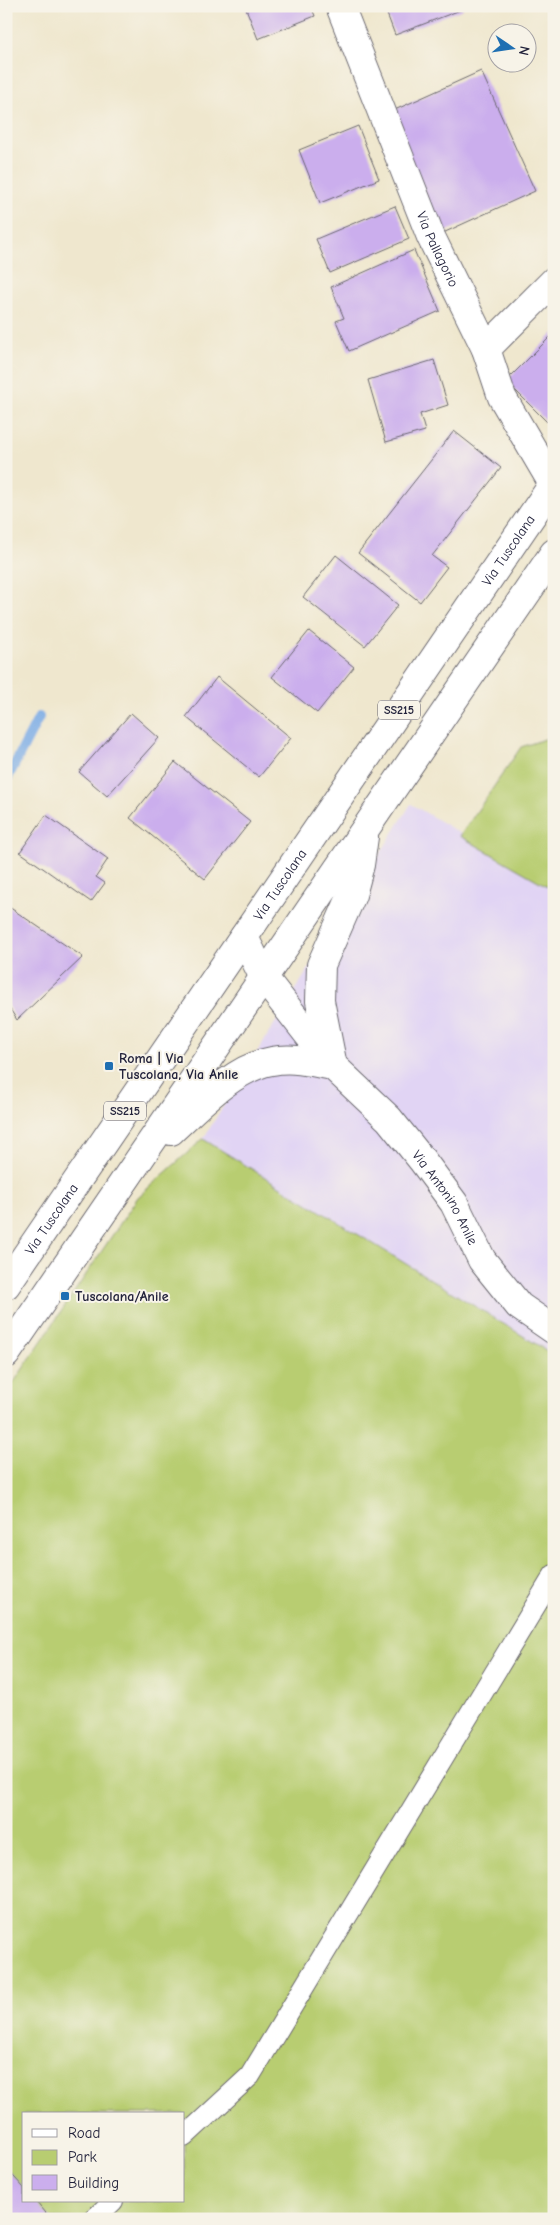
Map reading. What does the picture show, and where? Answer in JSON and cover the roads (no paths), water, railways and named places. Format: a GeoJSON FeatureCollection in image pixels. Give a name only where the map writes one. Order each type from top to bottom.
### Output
{"type":"FeatureCollection","features":[{"type":"Feature","properties":{"kind":"main road","name":"Via Pallagorio"},"geometry":{"type":"LineString","coordinates":[[340,6],[431,237],[486,349],[502,397],[553,484]]}},
{"type":"Feature","properties":{"kind":"main road"},"geometry":{"type":"LineString","coordinates":[[486,349],[554,281]]}},
{"type":"Feature","properties":{"kind":"main road","name":"Via Tuscolana"},"geometry":{"type":"LineString","coordinates":[[6,1285],[553,484]]}},
{"type":"Feature","properties":{"kind":"main road","name":"SS215"},"geometry":{"type":"LineString","coordinates":[[6,1354],[554,553]]}},
{"type":"Feature","properties":{"kind":"main road"},"geometry":{"type":"LineString","coordinates":[[136,1162],[211,1095],[237,1075],[268,1062],[284,1060],[300,1060],[333,1066],[320,1001],[321,965],[352,895],[360,866],[365,829]]}},
{"type":"Feature","properties":{"kind":"main road","name":"Via Antonino Anile"},"geometry":{"type":"LineString","coordinates":[[244,937],[264,978],[333,1066],[389,1119],[454,1203],[482,1260],[519,1306],[554,1330]]}},
{"type":"Feature","properties":{"kind":"lane"},"geometry":{"type":"LineString","coordinates":[[185,2136],[250,2076],[554,1575]]}},
{"type":"Feature","properties":{"kind":"lane"},"geometry":{"type":"LineString","coordinates":[[94,2219],[112,2202]]}},
{"type":"Feature","properties":{"kind":"waterway"},"geometry":{"type":"LineString","coordinates":[[6,781],[39,717]]}},
{"type":"Feature","properties":{"kind":"place","name":"Roma | Via Tuscolana, Via Anile"},"geometry":{"type":"Point","coordinates":[109,1066]}},
{"type":"Feature","properties":{"kind":"place","name":"Tuscolana/Anile"},"geometry":{"type":"Point","coordinates":[65,1296]}}]}
